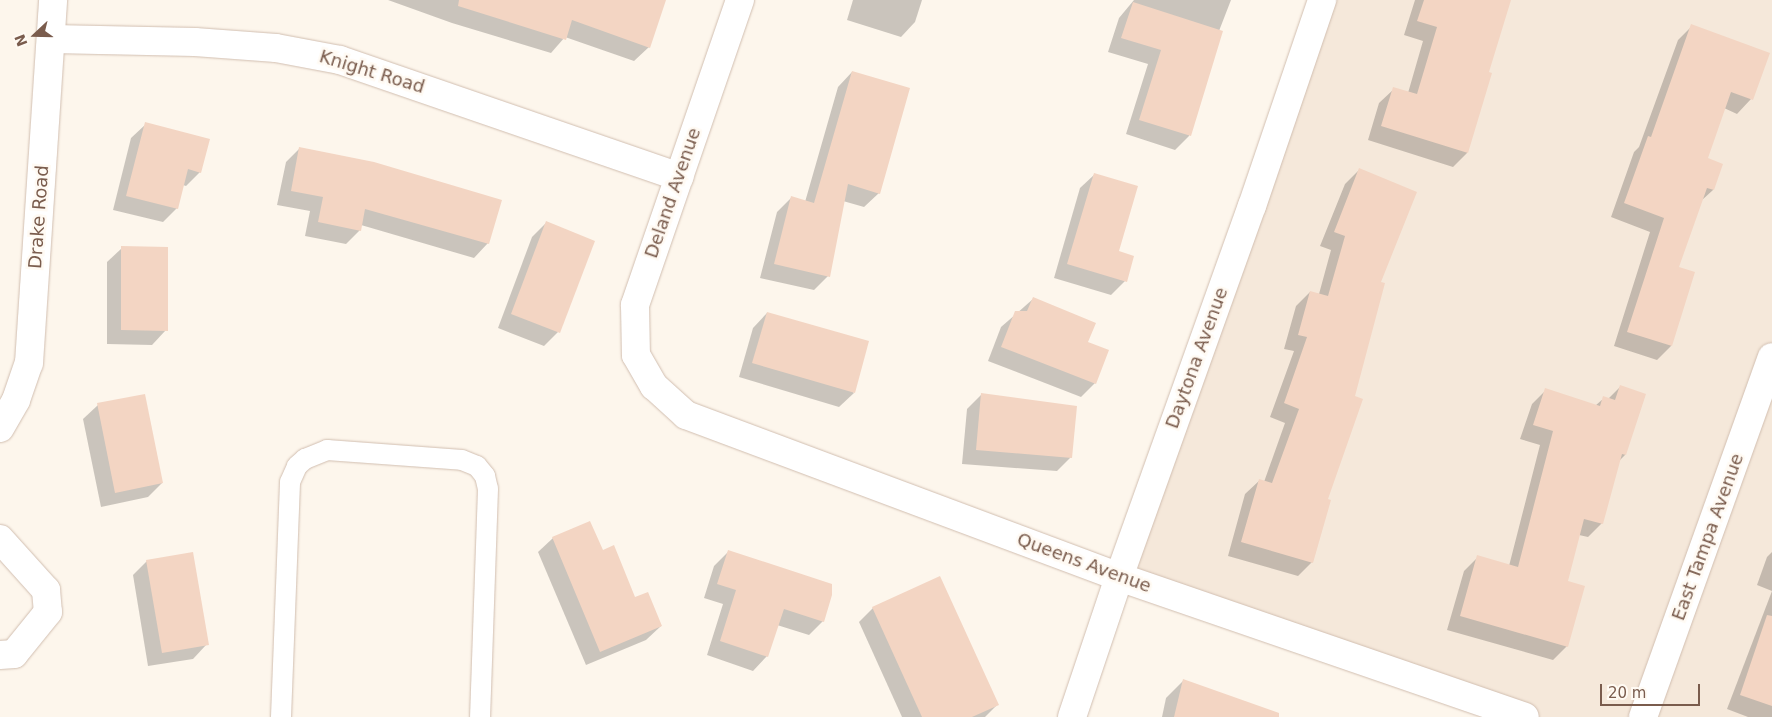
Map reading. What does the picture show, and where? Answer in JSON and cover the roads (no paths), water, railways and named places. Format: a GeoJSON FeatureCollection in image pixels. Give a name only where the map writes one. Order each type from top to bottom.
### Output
{"type":"FeatureCollection","features":[{"type":"Feature","properties":{"kind":"street","name":"Drake Road"},"geometry":{"type":"LineString","coordinates":[[0,428],[16,400],[29,364],[52,38],[53,0]]}},
{"type":"Feature","properties":{"kind":"street","name":"Deland Avenue"},"geometry":{"type":"LineString","coordinates":[[654,386],[636,355],[635,304],[740,0]]}},
{"type":"Feature","properties":{"kind":"street","name":"Daytona Avenue"},"geometry":{"type":"LineString","coordinates":[[1072,717],[1119,577],[1252,206],[1322,0]]}},
{"type":"Feature","properties":{"kind":"street","name":"Knight Road"},"geometry":{"type":"LineString","coordinates":[[52,38],[194,42],[276,48],[340,60],[679,177]]}},
{"type":"Feature","properties":{"kind":"street","name":"East Tampa Avenue"},"geometry":{"type":"LineString","coordinates":[[1643,717],[1772,357]]}},
{"type":"Feature","properties":{"kind":"street","name":"Queens Avenue"},"geometry":{"type":"LineString","coordinates":[[654,386],[686,415],[1119,577],[1525,717]]}},
{"type":"Feature","properties":{"kind":"street"},"geometry":{"type":"LineString","coordinates":[[0,539],[46,590],[48,612],[14,654],[0,655]]}},
{"type":"Feature","properties":{"kind":"lane"},"geometry":{"type":"LineString","coordinates":[[281,717],[290,482],[297,466],[305,459],[327,450],[462,460],[477,466],[485,476],[488,489],[480,717]]}}]}
